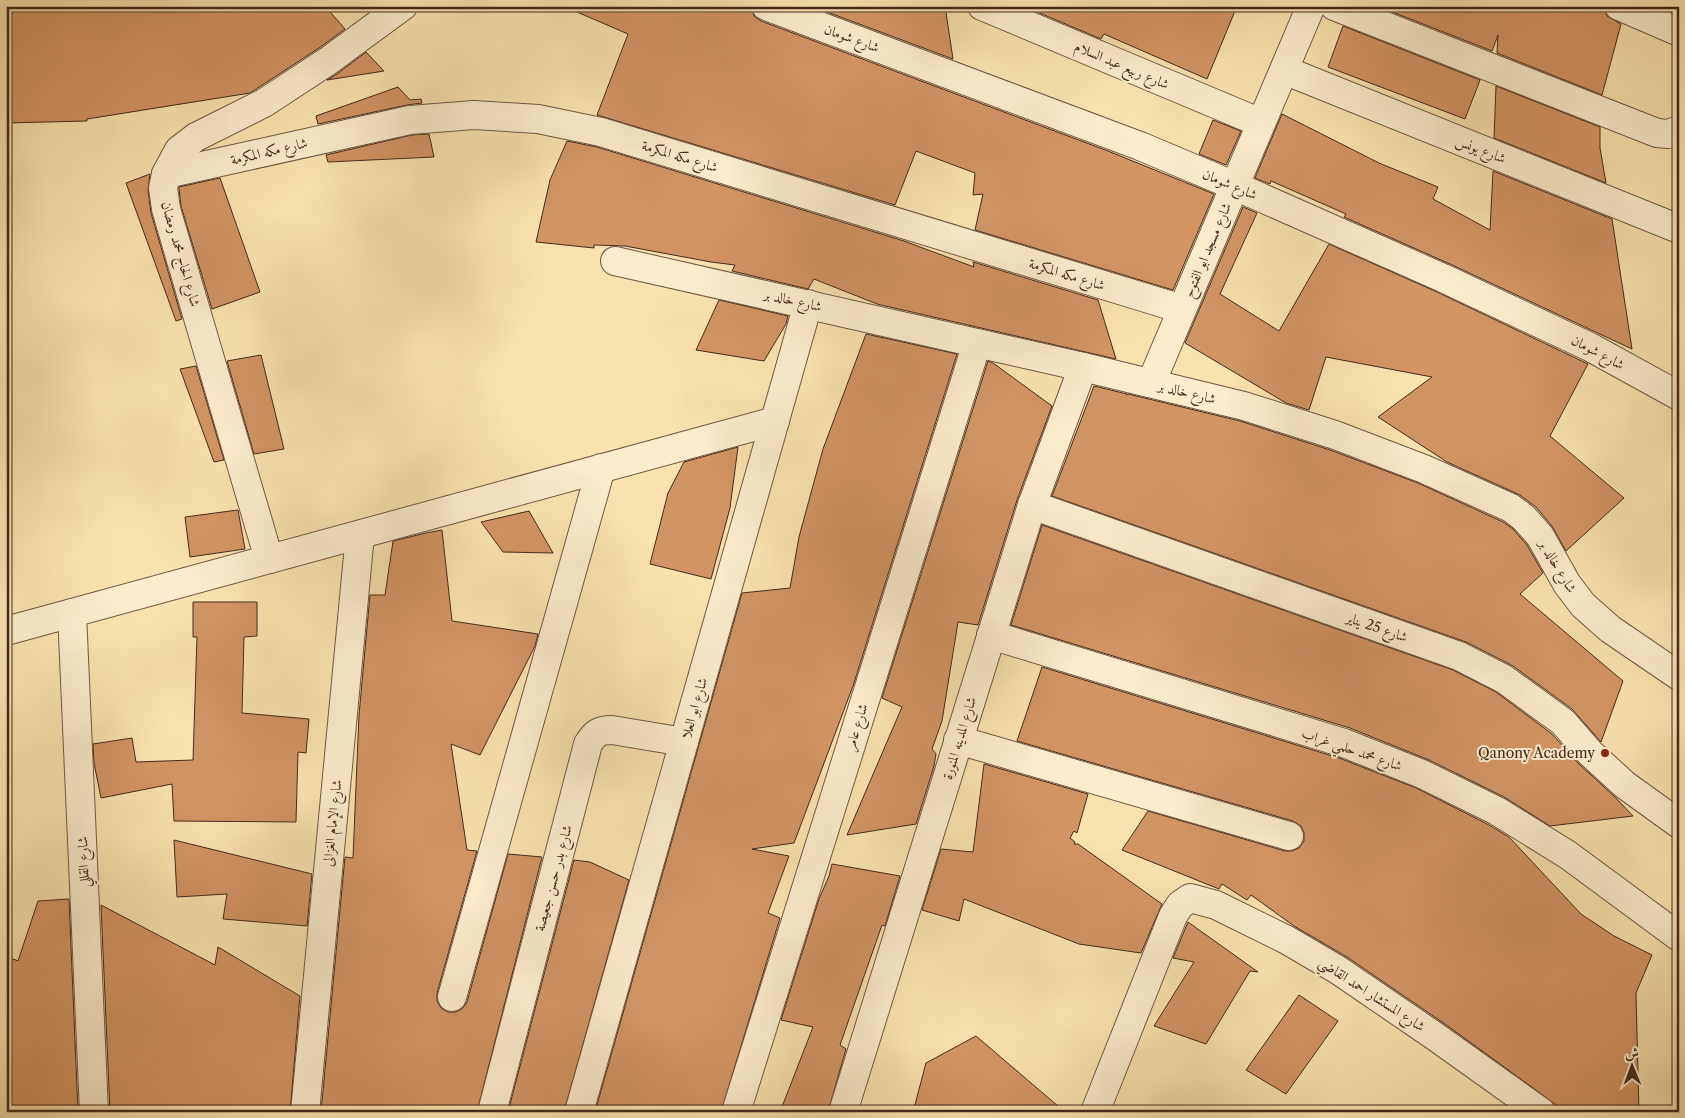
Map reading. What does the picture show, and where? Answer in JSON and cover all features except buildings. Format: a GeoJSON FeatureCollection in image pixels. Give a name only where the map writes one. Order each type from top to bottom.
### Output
{"type":"FeatureCollection","features":[{"type":"Feature","properties":{"kind":"street","name":"شارع الحاج محمد رمضان"},"geometry":{"type":"LineString","coordinates":[[269,559],[166,209],[163,188],[166,174],[179,150],[196,138],[264,102],[328,62],[403,6]]}},
{"type":"Feature","properties":{"kind":"street","name":"شارع شومان"},"geometry":{"type":"LineString","coordinates":[[766,6],[1140,146],[1235,186],[1443,278],[1590,346],[1679,396]]}},
{"type":"Feature","properties":{"kind":"street","name":"شارع ربيع عبد السلام"},"geometry":{"type":"LineString","coordinates":[[982,6],[1261,123]]}},
{"type":"Feature","properties":{"kind":"street","name":"شارع مسجد ابو الفتوح"},"geometry":{"type":"LineString","coordinates":[[1151,384],[1311,6]]}},
{"type":"Feature","properties":{"kind":"street"},"geometry":{"type":"LineString","coordinates":[[1334,6],[1658,133],[1668,134],[1679,130]]}},
{"type":"Feature","properties":{"kind":"street"},"geometry":{"type":"LineString","coordinates":[[1619,6],[1679,32]]}},
{"type":"Feature","properties":{"kind":"street","name":"شارع يونس"},"geometry":{"type":"LineString","coordinates":[[1284,70],[1679,229]]}},
{"type":"Feature","properties":{"kind":"street","name":"شارع مكه المكرمة"},"geometry":{"type":"LineString","coordinates":[[166,174],[410,120],[474,115],[538,119],[601,132],[1182,309]]}},
{"type":"Feature","properties":{"kind":"street","name":"شارع خالد بر"},"geometry":{"type":"LineString","coordinates":[[616,261],[1083,367],[1244,406],[1334,435],[1424,469],[1511,508],[1524,518],[1537,532],[1567,584],[1583,605],[1610,629],[1679,676]]}},
{"type":"Feature","properties":{"kind":"street","name":"شارع ابو العلا"},"geometry":{"type":"LineString","coordinates":[[579,1112],[808,304]]}},
{"type":"Feature","properties":{"kind":"street","name":"شارع عامر"},"geometry":{"type":"LineString","coordinates":[[736,1112],[977,343]]}},
{"type":"Feature","properties":{"kind":"street","name":"شارع المدينه المنورة"},"geometry":{"type":"LineString","coordinates":[[843,1112],[1032,505],[1083,367]]}},
{"type":"Feature","properties":{"kind":"street"},"geometry":{"type":"LineString","coordinates":[[6,631],[775,421]]}},
{"type":"Feature","properties":{"kind":"street"},"geometry":{"type":"LineString","coordinates":[[452,997],[601,468]]}},
{"type":"Feature","properties":{"kind":"street","name":"شارع 25 يناير"},"geometry":{"type":"LineString","coordinates":[[1032,505],[1459,656],[1504,679],[1563,722],[1590,753],[1625,785],[1679,824]]}},
{"type":"Feature","properties":{"kind":"street","name":"شارع الإمام الغزالى"},"geometry":{"type":"LineString","coordinates":[[305,1112],[360,534]]}},
{"type":"Feature","properties":{"kind":"street","name":"شارع القللي"},"geometry":{"type":"LineString","coordinates":[[72,613],[94,1112]]}},
{"type":"Feature","properties":{"kind":"street","name":"شارع محمد حلمي غراب"},"geometry":{"type":"LineString","coordinates":[[991,635],[1344,743],[1422,774],[1497,810],[1568,855],[1679,937]]}},
{"type":"Feature","properties":{"kind":"street","name":"شارع بدر حسن جعيصة"},"geometry":{"type":"LineString","coordinates":[[492,1112],[588,744],[593,735],[600,730],[612,730],[684,742]]}},
{"type":"Feature","properties":{"kind":"street"},"geometry":{"type":"LineString","coordinates":[[958,740],[1289,836]]}},
{"type":"Feature","properties":{"kind":"street","name":"شارع المستشار احمد القاضي"},"geometry":{"type":"LineString","coordinates":[[1095,1112],[1173,916],[1180,905],[1190,898],[1216,905],[1287,940],[1338,970],[1436,1036],[1542,1112]]}},
{"type":"Feature","properties":{"kind":"place","name":"Qanony Academy"},"geometry":{"type":"Point","coordinates":[1605,753]}}]}
